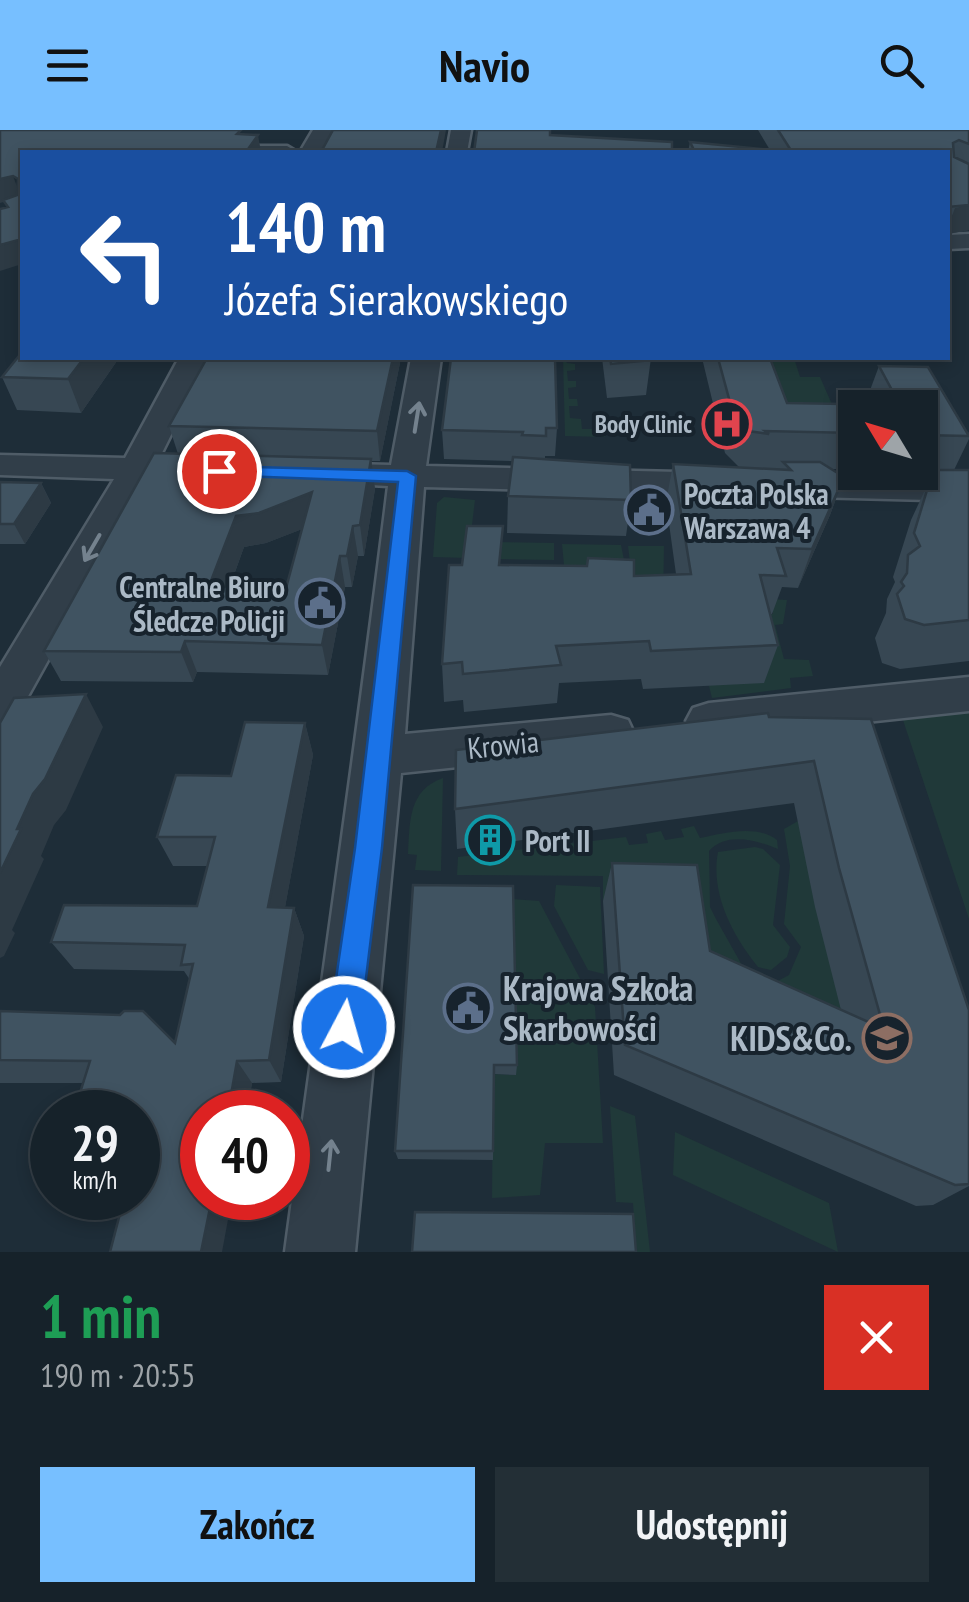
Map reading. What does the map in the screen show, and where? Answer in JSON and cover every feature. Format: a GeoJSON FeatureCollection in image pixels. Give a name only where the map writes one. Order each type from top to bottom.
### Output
{"type":"FeatureCollection","features":[{"type":"Feature","properties":{"kind":"street"},"geometry":{"type":"LineString","coordinates":[[0,706],[137,469],[193,360]]}},
{"type":"Feature","properties":{"kind":"street"},"geometry":{"type":"LineString","coordinates":[[320,1252],[357,915],[379,756],[385,663],[407,476],[426,360]]}},
{"type":"Feature","properties":{"kind":"street"},"geometry":{"type":"LineString","coordinates":[[0,465],[242,472]]}},
{"type":"Feature","properties":{"kind":"street"},"geometry":{"type":"LineString","coordinates":[[280,473],[969,490]]}},
{"type":"Feature","properties":{"kind":"street","name":"Krowia"},"geometry":{"type":"LineString","coordinates":[[379,756],[969,694]]}},
{"type":"Feature","properties":{"kind":"green space"},"geometry":{"type":"Polygon","coordinates":[[[563,360],[575,364],[575,370],[567,371],[568,381],[576,381],[576,387],[568,388],[569,399],[577,399],[578,406],[569,406],[570,418],[581,419],[582,429],[605,429],[605,437],[565,436],[563,360]]]}},
{"type":"Feature","properties":{"kind":"green space"},"geometry":{"type":"Polygon","coordinates":[[[747,360],[795,360],[800,377],[820,377],[838,425],[772,424],[747,360]]]}},
{"type":"Feature","properties":{"kind":"green space"},"geometry":{"type":"Polygon","coordinates":[[[444,497],[475,500],[468,558],[433,557],[437,503],[444,497]]]}},
{"type":"Feature","properties":{"kind":"green space"},"geometry":{"type":"Polygon","coordinates":[[[494,542],[554,543],[554,560],[494,559],[494,542]]]}},
{"type":"Feature","properties":{"kind":"green space"},"geometry":{"type":"Polygon","coordinates":[[[562,544],[621,545],[627,575],[485,564],[564,565],[562,544]]]}},
{"type":"Feature","properties":{"kind":"green space"},"geometry":{"type":"Polygon","coordinates":[[[628,546],[664,546],[663,602],[635,603],[628,546]]]}},
{"type":"Feature","properties":{"kind":"green space"},"geometry":{"type":"Polygon","coordinates":[[[770,599],[787,600],[783,624],[775,625],[784,659],[809,660],[813,676],[790,678],[791,688],[712,698],[709,686],[747,614],[773,614],[770,599]]]}},
{"type":"Feature","properties":{"kind":"green space"},"geometry":{"type":"Polygon","coordinates":[[[969,706],[969,919],[901,714],[969,706]]]}},
{"type":"Feature","properties":{"kind":"green space"},"geometry":{"type":"Polygon","coordinates":[[[443,778],[441,871],[415,870],[417,855],[408,854],[413,808],[423,790],[443,778]]]}},
{"type":"Feature","properties":{"kind":"green space"},"geometry":{"type":"Polygon","coordinates":[[[798,821],[854,1060],[694,986],[683,903],[603,901],[603,876],[457,875],[458,857],[626,837],[629,845],[648,843],[646,834],[661,831],[665,840],[684,837],[681,829],[694,826],[700,838],[740,831],[769,835],[777,840],[778,849],[733,839],[709,851],[710,907],[743,967],[776,982],[789,975],[801,947],[784,924],[790,866],[784,829],[798,821]]]}},
{"type":"Feature","properties":{"kind":"green space"},"geometry":{"type":"Polygon","coordinates":[[[763,849],[780,865],[773,925],[790,947],[787,957],[771,970],[758,967],[740,942],[717,883],[718,852],[763,849]]]}},
{"type":"Feature","properties":{"kind":"green space"},"geometry":{"type":"Polygon","coordinates":[[[556,885],[600,887],[604,974],[588,970],[554,906],[556,885]]]}},
{"type":"Feature","properties":{"kind":"green space"},"geometry":{"type":"Polygon","coordinates":[[[512,899],[539,901],[595,1007],[603,1143],[545,1143],[540,1195],[492,1198],[493,1074],[515,1075],[512,899]]]}},
{"type":"Feature","properties":{"kind":"green space"},"geometry":{"type":"Polygon","coordinates":[[[610,1106],[635,1116],[650,1252],[621,1252],[620,1233],[635,1232],[633,1203],[616,1202],[610,1106]]]}},
{"type":"Feature","properties":{"kind":"green space"},"geometry":{"type":"Polygon","coordinates":[[[675,1132],[829,1203],[838,1252],[673,1175],[675,1132]]]}},
{"type":"Feature","properties":{"kind":"building"},"geometry":{"type":"Polygon","coordinates":[[[0,130],[241,130],[237,134],[258,135],[247,150],[20,150],[20,240],[0,245],[0,209],[8,207],[3,200],[17,195],[18,179],[0,179],[0,130]]]}},
{"type":"Feature","properties":{"kind":"building"},"geometry":{"type":"Polygon","coordinates":[[[333,130],[441,130],[436,150],[322,150],[333,130]]]}},
{"type":"Feature","properties":{"kind":"building"},"geometry":{"type":"Polygon","coordinates":[[[477,130],[550,130],[550,135],[672,142],[672,150],[474,150],[477,130]]]}},
{"type":"Feature","properties":{"kind":"building"},"geometry":{"type":"Polygon","coordinates":[[[778,130],[969,130],[969,144],[959,140],[953,143],[954,157],[969,164],[969,205],[950,207],[950,150],[791,150],[778,130]]]}},
{"type":"Feature","properties":{"kind":"building"},"geometry":{"type":"Polygon","coordinates":[[[690,142],[771,150],[694,150],[690,142]]]}},
{"type":"Feature","properties":{"kind":"building"},"geometry":{"type":"Polygon","coordinates":[[[20,354],[20,360],[82,360],[68,379],[2,377],[20,354]]]}},
{"type":"Feature","properties":{"kind":"building"},"geometry":{"type":"Polygon","coordinates":[[[206,360],[393,360],[377,431],[169,426],[206,360]]]}},
{"type":"Feature","properties":{"kind":"building"},"geometry":{"type":"Polygon","coordinates":[[[451,360],[555,360],[557,428],[546,428],[546,436],[442,430],[451,360]]]}},
{"type":"Feature","properties":{"kind":"building"},"geometry":{"type":"Polygon","coordinates":[[[610,360],[651,360],[611,364],[610,360]]]}},
{"type":"Feature","properties":{"kind":"building"},"geometry":{"type":"Polygon","coordinates":[[[719,360],[771,360],[787,403],[838,404],[838,433],[748,431],[734,417],[719,360]]]}},
{"type":"Feature","properties":{"kind":"building"},"geometry":{"type":"Polygon","coordinates":[[[879,366],[928,367],[969,436],[938,435],[938,390],[892,390],[879,366]]]}},
{"type":"Feature","properties":{"kind":"building"},"geometry":{"type":"Polygon","coordinates":[[[154,453],[371,459],[360,525],[353,526],[347,556],[340,556],[322,645],[185,641],[181,652],[44,651],[154,453]],[[312,492],[259,513],[236,516],[209,586],[286,588],[312,492]]]}},
{"type":"Feature","properties":{"kind":"building"},"geometry":{"type":"Polygon","coordinates":[[[513,457],[630,465],[631,500],[508,496],[513,457]]]}},
{"type":"Feature","properties":{"kind":"building"},"geometry":{"type":"Polygon","coordinates":[[[783,462],[820,462],[838,473],[838,490],[812,549],[777,548],[786,576],[760,575],[778,645],[651,651],[649,641],[556,646],[561,665],[463,674],[462,662],[442,664],[449,565],[462,565],[467,526],[503,526],[499,565],[587,566],[588,558],[634,560],[634,576],[691,574],[673,464],[791,470],[783,462]]]}},
{"type":"Feature","properties":{"kind":"building"},"geometry":{"type":"Polygon","coordinates":[[[938,470],[969,470],[969,620],[924,625],[905,619],[897,594],[904,586],[901,582],[907,573],[908,555],[920,546],[914,533],[927,490],[938,490],[938,470]]]}},
{"type":"Feature","properties":{"kind":"building"},"geometry":{"type":"Polygon","coordinates":[[[0,482],[41,483],[14,524],[0,524],[0,482]]]}},
{"type":"Feature","properties":{"kind":"building"},"geometry":{"type":"Polygon","coordinates":[[[86,694],[45,779],[33,794],[0,873],[0,723],[14,698],[86,694]]]}},
{"type":"Feature","properties":{"kind":"building"},"geometry":{"type":"Polygon","coordinates":[[[768,713],[769,717],[871,719],[969,1010],[969,1184],[955,1185],[625,1045],[612,863],[697,865],[710,951],[884,1029],[814,761],[455,809],[456,750],[768,713]]]}},
{"type":"Feature","properties":{"kind":"building"},"geometry":{"type":"Polygon","coordinates":[[[245,722],[305,723],[268,907],[294,908],[269,1060],[237,1061],[232,1090],[180,1090],[180,1220],[208,1220],[201,1252],[110,1252],[118,1220],[160,1220],[160,1090],[81,1090],[90,1061],[0,1060],[0,1011],[120,1015],[124,1011],[143,1011],[175,1043],[193,964],[181,965],[185,945],[51,942],[64,905],[197,906],[215,837],[157,837],[176,775],[231,776],[245,722]]]}},
{"type":"Feature","properties":{"kind":"building","name":"Krajowa Szkoła Skarbowości"},"geometry":{"type":"Polygon","coordinates":[[[413,885],[513,886],[517,1065],[494,1065],[493,1151],[395,1151],[413,885]]]}},
{"type":"Feature","properties":{"kind":"building"},"geometry":{"type":"Polygon","coordinates":[[[415,1212],[633,1214],[636,1252],[412,1252],[415,1212]]]}},
{"type":"Feature","properties":{"kind":"place","name":"Body Clinic"},"geometry":{"type":"Point","coordinates":[727,424]}},
{"type":"Feature","properties":{"kind":"place","name":"Poczta Polska Warszawa 4"},"geometry":{"type":"Point","coordinates":[649,510]}},
{"type":"Feature","properties":{"kind":"place","name":"Centralne Biuro Śledcze Policji"},"geometry":{"type":"Point","coordinates":[320,603]}},
{"type":"Feature","properties":{"kind":"place","name":"Port II"},"geometry":{"type":"Point","coordinates":[490,840]}},
{"type":"Feature","properties":{"kind":"place","name":"Krajowa Szkoła Skarbowości"},"geometry":{"type":"Point","coordinates":[468,1008]}},
{"type":"Feature","properties":{"kind":"place","name":"KIDS&Co."},"geometry":{"type":"Point","coordinates":[887,1038]}},
{"type":"Feature","properties":{"kind":"route"},"geometry":{"type":"LineString","coordinates":[[219,471],[407,476],[385,663],[383,718],[344,1027]]}}]}
